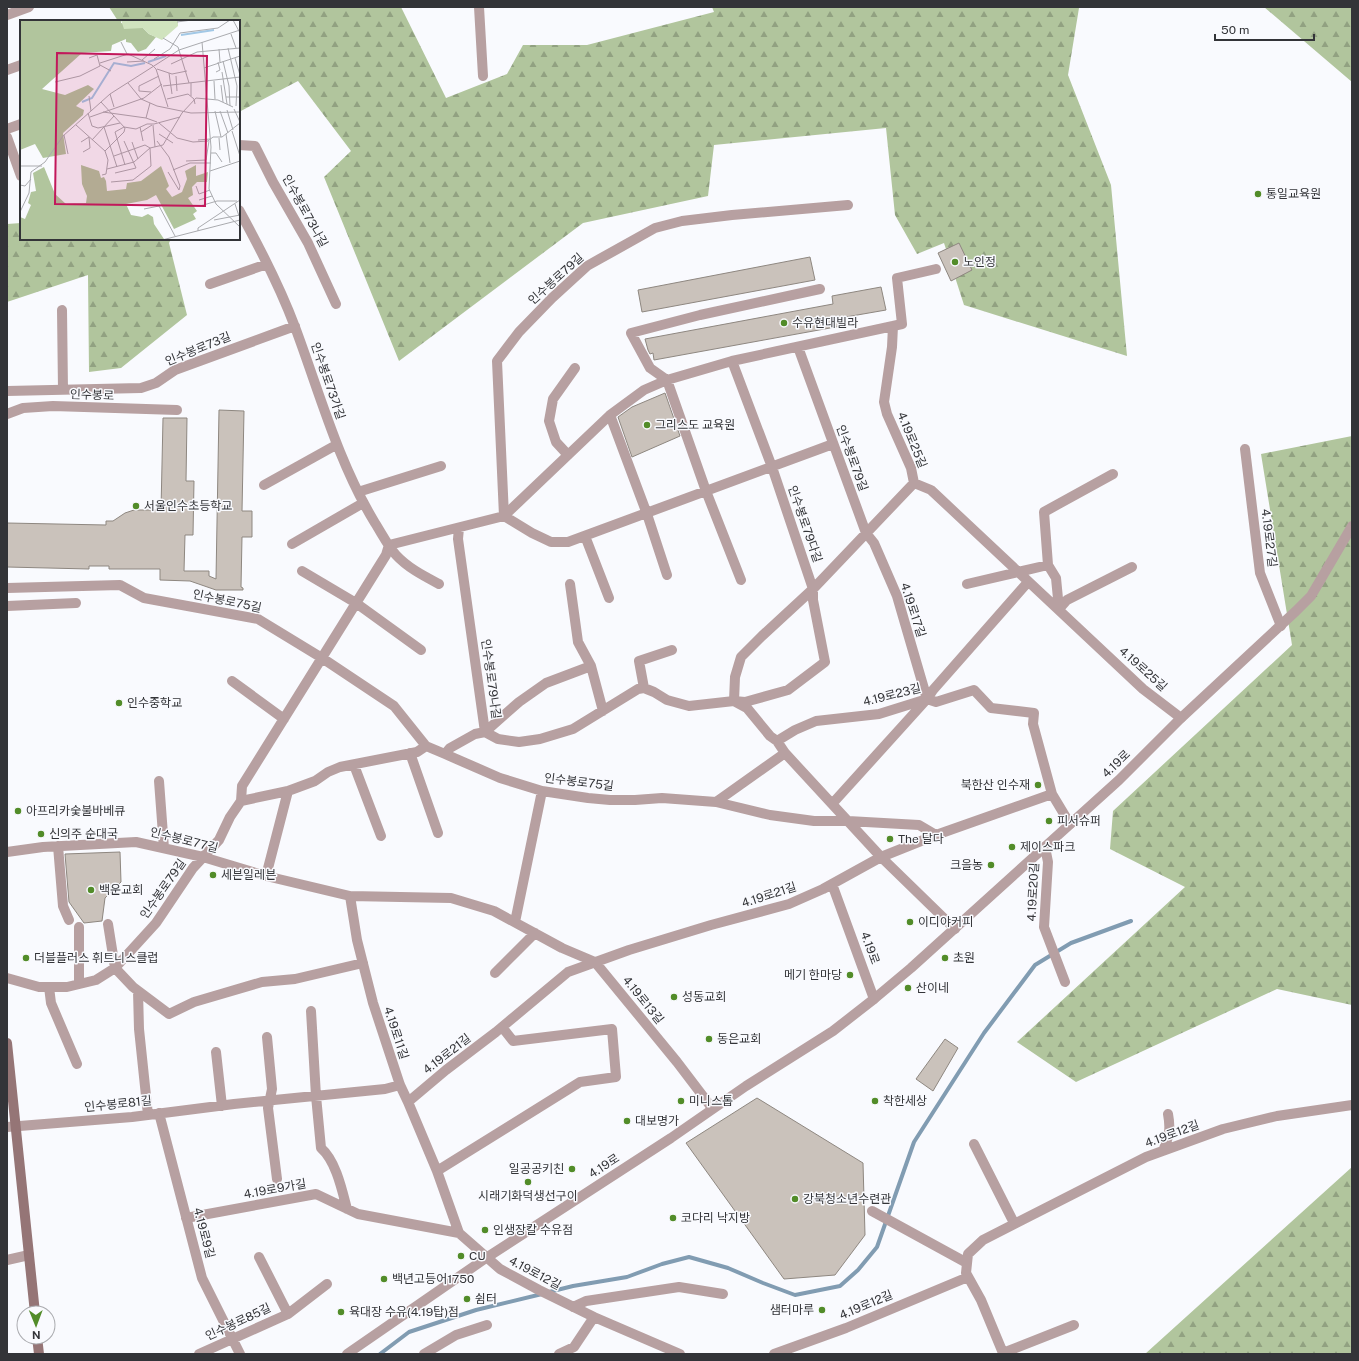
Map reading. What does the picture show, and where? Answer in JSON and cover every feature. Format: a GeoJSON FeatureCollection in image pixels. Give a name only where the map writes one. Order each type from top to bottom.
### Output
{"type":"FeatureCollection","features":[{"type":"Feature","properties":{"kind":"main road"},"geometry":{"type":"LineString","coordinates":[[7,1043],[12,1126],[30,1255],[34,1305]]}},
{"type":"Feature","properties":{"kind":"street"},"geometry":{"type":"LineString","coordinates":[[7,16],[29,7]]}},
{"type":"Feature","properties":{"kind":"street"},"geometry":{"type":"LineString","coordinates":[[479,7],[483,76]]}},
{"type":"Feature","properties":{"kind":"street"},"geometry":{"type":"LineString","coordinates":[[7,70],[20,65]]}},
{"type":"Feature","properties":{"kind":"street"},"geometry":{"type":"LineString","coordinates":[[7,129],[20,124]]}},
{"type":"Feature","properties":{"kind":"street"},"geometry":{"type":"LineString","coordinates":[[7,137],[20,173]]}},
{"type":"Feature","properties":{"kind":"street","name":"인수봉로73나길"},"geometry":{"type":"LineString","coordinates":[[240,145],[255,146],[273,182],[308,243],[336,304]]}},
{"type":"Feature","properties":{"kind":"street","name":"인수봉로79길"},"geometry":{"type":"LineString","coordinates":[[504,516],[497,361],[519,332],[587,266],[655,228],[682,221],[732,214],[848,205]]}},
{"type":"Feature","properties":{"kind":"street"},"geometry":{"type":"LineString","coordinates":[[240,212],[267,264],[295,326]]}},
{"type":"Feature","properties":{"kind":"street"},"geometry":{"type":"LineString","coordinates":[[210,284],[267,264]]}},
{"type":"Feature","properties":{"kind":"street","name":"4.19로25길"},"geometry":{"type":"LineString","coordinates":[[936,269],[897,278],[902,324],[893,326],[892,347],[884,402],[887,414],[911,468],[914,483],[931,490],[1143,689],[1182,718]]}},
{"type":"Feature","properties":{"kind":"street"},"geometry":{"type":"LineString","coordinates":[[741,580],[706,491],[667,380],[650,368],[631,333],[700,315],[820,289]]}},
{"type":"Feature","properties":{"kind":"street"},"geometry":{"type":"LineString","coordinates":[[62,310],[63,390]]}},
{"type":"Feature","properties":{"kind":"street","name":"인수봉로73길"},"geometry":{"type":"LineString","coordinates":[[7,391],[142,388],[156,383],[175,370],[295,326]]}},
{"type":"Feature","properties":{"kind":"street","name":"인수봉로73가길"},"geometry":{"type":"LineString","coordinates":[[295,326],[336,445],[363,503],[388,545]]}},
{"type":"Feature","properties":{"kind":"street"},"geometry":{"type":"LineString","coordinates":[[438,584],[407,565],[388,545],[504,516],[610,415],[644,390],[667,380],[732,361],[893,326]]}},
{"type":"Feature","properties":{"kind":"street","name":"인수봉로79길"},"geometry":{"type":"LineString","coordinates":[[798,347],[866,533]]}},
{"type":"Feature","properties":{"kind":"street"},"geometry":{"type":"LineString","coordinates":[[732,361],[772,467]]}},
{"type":"Feature","properties":{"kind":"street"},"geometry":{"type":"LineString","coordinates":[[568,455],[556,442],[549,421],[553,399],[575,368]]}},
{"type":"Feature","properties":{"kind":"street","name":"인수봉로"},"geometry":{"type":"LineString","coordinates":[[7,414],[23,408],[54,406],[177,410]]}},
{"type":"Feature","properties":{"kind":"street"},"geometry":{"type":"LineString","coordinates":[[610,415],[647,514],[667,575]]}},
{"type":"Feature","properties":{"kind":"street"},"geometry":{"type":"LineString","coordinates":[[504,516],[532,533],[551,542],[568,542],[833,444]]}},
{"type":"Feature","properties":{"kind":"street"},"geometry":{"type":"LineString","coordinates":[[264,485],[336,445]]}},
{"type":"Feature","properties":{"kind":"street","name":"4.19로27길"},"geometry":{"type":"LineString","coordinates":[[1246,449],[1260,574],[1280,626]]}},
{"type":"Feature","properties":{"kind":"street"},"geometry":{"type":"LineString","coordinates":[[358,492],[441,466]]}},
{"type":"Feature","properties":{"kind":"street","name":"인수봉로79다길"},"geometry":{"type":"LineString","coordinates":[[772,467],[813,589]]}},
{"type":"Feature","properties":{"kind":"street"},"geometry":{"type":"LineString","coordinates":[[1059,609],[1056,578],[1048,566],[1044,512],[1113,474]]}},
{"type":"Feature","properties":{"kind":"street"},"geometry":{"type":"LineString","coordinates":[[734,701],[735,677],[741,657],[813,589],[914,483]]}},
{"type":"Feature","properties":{"kind":"street"},"geometry":{"type":"LineString","coordinates":[[292,544],[363,503]]}},
{"type":"Feature","properties":{"kind":"street","name":"4.19로"},"geometry":{"type":"LineString","coordinates":[[351,1353],[486,1258],[671,1138],[712,1108],[833,1031],[874,999],[955,929],[1119,780],[1311,596],[1352,526]]}},
{"type":"Feature","properties":{"kind":"street","name":"인수봉로79나길"},"geometry":{"type":"LineString","coordinates":[[459,528],[458,539],[485,732]]}},
{"type":"Feature","properties":{"kind":"street","name":"4.19로17길"},"geometry":{"type":"LineString","coordinates":[[866,533],[874,543],[897,596],[927,699]]}},
{"type":"Feature","properties":{"kind":"street"},"geometry":{"type":"LineString","coordinates":[[584,536],[609,598]]}},
{"type":"Feature","properties":{"kind":"street","name":"인수봉로79길"},"geometry":{"type":"LineString","coordinates":[[7,978],[39,987],[68,987],[96,980],[115,968],[156,923],[193,868],[219,840],[230,817],[241,801],[242,786],[386,555],[388,545]]}},
{"type":"Feature","properties":{"kind":"street"},"geometry":{"type":"LineString","coordinates":[[967,584],[1048,566]]}},
{"type":"Feature","properties":{"kind":"street"},"geometry":{"type":"LineString","coordinates":[[1059,609],[1067,600],[1132,567]]}},
{"type":"Feature","properties":{"kind":"street"},"geometry":{"type":"LineString","coordinates":[[302,571],[356,603],[421,650]]}},
{"type":"Feature","properties":{"kind":"street"},"geometry":{"type":"LineString","coordinates":[[832,804],[927,699],[933,690],[1028,582]]}},
{"type":"Feature","properties":{"kind":"street"},"geometry":{"type":"LineString","coordinates":[[570,584],[578,642],[591,666],[603,711]]}},
{"type":"Feature","properties":{"kind":"street","name":"인수봉로75길"},"geometry":{"type":"LineString","coordinates":[[7,588],[120,585],[144,598],[258,619],[322,658],[394,706],[426,746],[500,778],[542,791],[610,800],[662,798],[716,802],[777,816],[814,821],[848,821]]}},
{"type":"Feature","properties":{"kind":"street"},"geometry":{"type":"LineString","coordinates":[[445,754],[450,748],[475,734],[485,732],[498,739],[519,742],[540,739],[574,729],[638,690],[644,688],[667,700],[689,706],[734,701],[745,702],[788,690],[825,662],[813,600],[813,589]]}},
{"type":"Feature","properties":{"kind":"street"},"geometry":{"type":"LineString","coordinates":[[7,606],[76,603]]}},
{"type":"Feature","properties":{"kind":"street"},"geometry":{"type":"LineString","coordinates":[[644,688],[639,661],[672,650]]}},
{"type":"Feature","properties":{"kind":"street","name":"인수봉로79나길"},"geometry":{"type":"LineString","coordinates":[[485,732],[519,702],[546,683],[591,666]]}},
{"type":"Feature","properties":{"kind":"street"},"geometry":{"type":"LineString","coordinates":[[232,681],[284,719]]}},
{"type":"Feature","properties":{"kind":"street","name":"4.19로23길"},"geometry":{"type":"LineString","coordinates":[[777,741],[795,730],[816,721],[879,714],[927,699],[936,702],[974,690],[991,708],[1034,713],[1033,724],[1052,794],[1070,824]]}},
{"type":"Feature","properties":{"kind":"street"},"geometry":{"type":"LineString","coordinates":[[734,701],[747,708],[770,736],[777,741],[785,753],[881,857],[955,929]]}},
{"type":"Feature","properties":{"kind":"street"},"geometry":{"type":"LineString","coordinates":[[241,801],[288,791],[315,782],[328,772],[340,767],[417,752],[426,746]]}},
{"type":"Feature","properties":{"kind":"street"},"geometry":{"type":"LineString","coordinates":[[410,753],[438,833]]}},
{"type":"Feature","properties":{"kind":"street"},"geometry":{"type":"LineString","coordinates":[[716,802],[785,753]]}},
{"type":"Feature","properties":{"kind":"street"},"geometry":{"type":"LineString","coordinates":[[354,765],[381,836]]}},
{"type":"Feature","properties":{"kind":"street"},"geometry":{"type":"LineString","coordinates":[[159,781],[164,848]]}},
{"type":"Feature","properties":{"kind":"street"},"geometry":{"type":"LineString","coordinates":[[266,876],[288,791]]}},
{"type":"Feature","properties":{"kind":"street"},"geometry":{"type":"LineString","coordinates":[[515,922],[542,791]]}},
{"type":"Feature","properties":{"kind":"street","name":"4.19로21길"},"geometry":{"type":"LineString","coordinates":[[408,1102],[568,972],[711,925],[788,904],[832,884],[881,857],[936,835],[1052,794]]}},
{"type":"Feature","properties":{"kind":"street"},"geometry":{"type":"LineString","coordinates":[[848,821],[919,825],[936,835]]}},
{"type":"Feature","properties":{"kind":"street","name":"인수봉로77길"},"geometry":{"type":"LineString","coordinates":[[7,852],[58,846],[136,842],[203,857],[266,876],[350,896]]}},
{"type":"Feature","properties":{"kind":"street"},"geometry":{"type":"LineString","coordinates":[[58,846],[63,906],[69,920]]}},
{"type":"Feature","properties":{"kind":"street","name":"4.19로20길"},"geometry":{"type":"LineString","coordinates":[[1045,847],[1048,862],[1044,927],[1065,982]]}},
{"type":"Feature","properties":{"kind":"street","name":"4.19로"},"geometry":{"type":"LineString","coordinates":[[832,884],[874,999]]}},
{"type":"Feature","properties":{"kind":"street","name":"4.19로13길"},"geometry":{"type":"LineString","coordinates":[[350,896],[451,898],[494,911],[562,948],[595,962],[678,1062],[712,1108]]}},
{"type":"Feature","properties":{"kind":"street","name":"4.19로11길"},"geometry":{"type":"LineString","coordinates":[[350,896],[354,922],[373,1003],[400,1085],[437,1171],[459,1234],[486,1258]]}},
{"type":"Feature","properties":{"kind":"street"},"geometry":{"type":"LineString","coordinates":[[108,924],[115,968],[138,991],[169,1014],[194,1002],[262,982],[295,979],[363,963]]}},
{"type":"Feature","properties":{"kind":"street"},"geometry":{"type":"LineString","coordinates":[[79,927],[79,984]]}},
{"type":"Feature","properties":{"kind":"street"},"geometry":{"type":"LineString","coordinates":[[495,973],[535,933]]}},
{"type":"Feature","properties":{"kind":"street"},"geometry":{"type":"LineString","coordinates":[[49,987],[50,1003],[77,1064]]}},
{"type":"Feature","properties":{"kind":"street"},"geometry":{"type":"LineString","coordinates":[[138,991],[139,1029],[148,1115]]}},
{"type":"Feature","properties":{"kind":"street"},"geometry":{"type":"LineString","coordinates":[[311,1011],[316,1096],[321,1148],[327,1153],[341,1183],[347,1209]]}},
{"type":"Feature","properties":{"kind":"street"},"geometry":{"type":"LineString","coordinates":[[437,1171],[580,1082],[616,1077],[612,1029],[513,1041],[502,1027]]}},
{"type":"Feature","properties":{"kind":"street"},"geometry":{"type":"LineString","coordinates":[[267,1037],[272,1089],[268,1108],[277,1179]]}},
{"type":"Feature","properties":{"kind":"street"},"geometry":{"type":"LineString","coordinates":[[216,1052],[222,1106]]}},
{"type":"Feature","properties":{"kind":"street","name":"인수봉로81길"},"geometry":{"type":"LineString","coordinates":[[12,1126],[148,1115],[270,1100],[385,1089],[400,1085]]}},
{"type":"Feature","properties":{"kind":"street","name":"4.19로12길"},"geometry":{"type":"LineString","coordinates":[[967,1264],[968,1254],[983,1240],[1146,1157],[1223,1129],[1278,1116],[1352,1105]]}},
{"type":"Feature","properties":{"kind":"street","name":"4.19로9길"},"geometry":{"type":"LineString","coordinates":[[159,1113],[202,1278],[240,1354]]}},
{"type":"Feature","properties":{"kind":"street"},"geometry":{"type":"LineString","coordinates":[[1163,1151],[1170,1127],[1168,1114]]}},
{"type":"Feature","properties":{"kind":"street"},"geometry":{"type":"LineString","coordinates":[[974,1144],[1014,1223]]}},
{"type":"Feature","properties":{"kind":"street","name":"4.19로9가길"},"geometry":{"type":"LineString","coordinates":[[186,1218],[316,1194],[358,1214],[459,1234]]}},
{"type":"Feature","properties":{"kind":"street"},"geometry":{"type":"LineString","coordinates":[[872,1211],[967,1264],[966,1273],[981,1300],[1003,1353],[1074,1325]]}},
{"type":"Feature","properties":{"kind":"street"},"geometry":{"type":"LineString","coordinates":[[7,1260],[30,1255]]}},
{"type":"Feature","properties":{"kind":"street","name":"인수봉로85길"},"geometry":{"type":"LineString","coordinates":[[258,1257],[288,1314]]}},
{"type":"Feature","properties":{"kind":"street","name":"4.19로12길"},"geometry":{"type":"LineString","coordinates":[[486,1258],[500,1269],[538,1290],[594,1317],[646,1338],[680,1354]]}},
{"type":"Feature","properties":{"kind":"street","name":"4.19로12길"},"geometry":{"type":"LineString","coordinates":[[774,1354],[846,1328],[968,1277]]}},
{"type":"Feature","properties":{"kind":"street","name":"인수봉로85길"},"geometry":{"type":"LineString","coordinates":[[199,1354],[288,1314],[328,1284]]}},
{"type":"Feature","properties":{"kind":"street"},"geometry":{"type":"LineString","coordinates":[[573,1307],[586,1301],[680,1287],[723,1294]]}},
{"type":"Feature","properties":{"kind":"street"},"geometry":{"type":"LineString","coordinates":[[558,1354],[574,1346],[594,1317]]}},
{"type":"Feature","properties":{"kind":"street"},"geometry":{"type":"LineString","coordinates":[[424,1354],[456,1335],[487,1325]]}},
{"type":"Feature","properties":{"kind":"green space"},"geometry":{"type":"Polygon","coordinates":[[[109,7],[401,7],[446,98],[507,74],[523,45],[587,45],[714,12],[712,7],[1137,7],[1079,8],[1068,75],[1111,185],[1127,356],[964,305],[944,243],[917,254],[895,215],[886,128],[714,145],[708,196],[583,223],[399,361],[324,177],[351,151],[298,81],[240,111],[240,20],[117,20],[109,7]]]}},
{"type":"Feature","properties":{"kind":"green space"},"geometry":{"type":"Polygon","coordinates":[[[1264,7],[1352,7],[1352,82],[1264,7]]]}},
{"type":"Feature","properties":{"kind":"green space"},"geometry":{"type":"Polygon","coordinates":[[[20,223],[20,240],[170,240],[169,243],[187,315],[121,368],[89,372],[88,275],[7,302],[7,224],[20,223]]]}},
{"type":"Feature","properties":{"kind":"green space"},"geometry":{"type":"Polygon","coordinates":[[[1352,436],[1352,1005],[1277,989],[1076,1082],[1017,1042],[1185,887],[1110,849],[1113,811],[1292,645],[1261,454],[1352,436]]]}},
{"type":"Feature","properties":{"kind":"green space"},"geometry":{"type":"Polygon","coordinates":[[[1352,1167],[1352,1354],[1145,1354],[1352,1167]]]}},
{"type":"Feature","properties":{"kind":"building","name":"노인정"},"geometry":{"type":"Polygon","coordinates":[[[959,243],[972,270],[951,281],[938,253],[959,243]]]}},
{"type":"Feature","properties":{"kind":"building","name":"수유현대빌라"},"geometry":{"type":"Polygon","coordinates":[[[810,257],[815,280],[642,312],[638,290],[810,257]]]}},
{"type":"Feature","properties":{"kind":"building","name":"수유현대빌라"},"geometry":{"type":"Polygon","coordinates":[[[881,287],[886,310],[840,318],[841,326],[654,360],[653,353],[650,354],[645,339],[833,304],[832,296],[881,287]]]}},
{"type":"Feature","properties":{"kind":"building","name":"그리스도 교육원"},"geometry":{"type":"Polygon","coordinates":[[[665,393],[680,436],[632,457],[618,417],[632,407],[665,393]]]}},
{"type":"Feature","properties":{"kind":"building"},"geometry":{"type":"Polygon","coordinates":[[[219,410],[244,411],[242,511],[252,511],[252,537],[242,537],[241,587],[243,590],[216,590],[190,581],[160,580],[160,569],[109,569],[109,566],[89,566],[89,569],[7,567],[7,523],[106,525],[106,521],[113,521],[125,513],[134,510],[161,510],[163,418],[187,418],[186,481],[194,481],[193,535],[185,535],[184,571],[209,571],[209,576],[216,579],[219,410]]]}},
{"type":"Feature","properties":{"kind":"building","name":"백운교회"},"geometry":{"type":"Polygon","coordinates":[[[120,852],[121,882],[105,898],[102,921],[84,923],[69,902],[65,854],[120,852]]]}},
{"type":"Feature","properties":{"kind":"building"},"geometry":{"type":"Polygon","coordinates":[[[945,1039],[958,1048],[933,1091],[916,1079],[945,1039]]]}},
{"type":"Feature","properties":{"kind":"building","name":"강북청소년수련관"},"geometry":{"type":"Polygon","coordinates":[[[757,1098],[863,1163],[865,1235],[835,1275],[784,1279],[686,1143],[757,1098]]]}},
{"type":"Feature","properties":{"kind":"waterway"},"geometry":{"type":"LineString","coordinates":[[549,1292],[573,1286],[627,1277],[662,1264],[689,1257],[728,1268],[795,1295],[840,1286],[858,1270],[877,1247],[914,1142],[984,1033],[1035,965],[1071,943],[1131,921]]}},
{"type":"Feature","properties":{"kind":"waterway"},"geometry":{"type":"LineString","coordinates":[[380,1354],[409,1332],[476,1310],[542,1294]]}},
{"type":"Feature","properties":{"kind":"place","name":"통일교육원"},"geometry":{"type":"Point","coordinates":[1258,194]}},
{"type":"Feature","properties":{"kind":"place","name":"노인정"},"geometry":{"type":"Point","coordinates":[955,262]}},
{"type":"Feature","properties":{"kind":"place","name":"수유현대빌라"},"geometry":{"type":"Point","coordinates":[784,323]}},
{"type":"Feature","properties":{"kind":"place","name":"그리스도 교육원"},"geometry":{"type":"Point","coordinates":[647,425]}},
{"type":"Feature","properties":{"kind":"place","name":"서울인수초등학교"},"geometry":{"type":"Point","coordinates":[136,506]}},
{"type":"Feature","properties":{"kind":"place","name":"인수중학교"},"geometry":{"type":"Point","coordinates":[119,703]}},
{"type":"Feature","properties":{"kind":"place","name":"북한산 인수재"},"geometry":{"type":"Point","coordinates":[1038,785]}},
{"type":"Feature","properties":{"kind":"place","name":"아프리카숯불바베큐"},"geometry":{"type":"Point","coordinates":[18,811]}},
{"type":"Feature","properties":{"kind":"place","name":"피서슈퍼"},"geometry":{"type":"Point","coordinates":[1049,821]}},
{"type":"Feature","properties":{"kind":"place","name":"신의주 순대국"},"geometry":{"type":"Point","coordinates":[41,834]}},
{"type":"Feature","properties":{"kind":"place","name":"The 달다"},"geometry":{"type":"Point","coordinates":[890,839]}},
{"type":"Feature","properties":{"kind":"place","name":"제이스파크"},"geometry":{"type":"Point","coordinates":[1012,847]}},
{"type":"Feature","properties":{"kind":"place","name":"크을농"},"geometry":{"type":"Point","coordinates":[991,865]}},
{"type":"Feature","properties":{"kind":"place","name":"세븐일레븐"},"geometry":{"type":"Point","coordinates":[213,875]}},
{"type":"Feature","properties":{"kind":"place","name":"백운교회"},"geometry":{"type":"Point","coordinates":[91,890]}},
{"type":"Feature","properties":{"kind":"place","name":"이디야커피"},"geometry":{"type":"Point","coordinates":[910,922]}},
{"type":"Feature","properties":{"kind":"place","name":"더블플러스 휘트니스클럽"},"geometry":{"type":"Point","coordinates":[26,958]}},
{"type":"Feature","properties":{"kind":"place","name":"초원"},"geometry":{"type":"Point","coordinates":[945,958]}},
{"type":"Feature","properties":{"kind":"place","name":"메기 한마당"},"geometry":{"type":"Point","coordinates":[850,975]}},
{"type":"Feature","properties":{"kind":"place","name":"산이네"},"geometry":{"type":"Point","coordinates":[908,988]}},
{"type":"Feature","properties":{"kind":"place","name":"성동교회"},"geometry":{"type":"Point","coordinates":[674,997]}},
{"type":"Feature","properties":{"kind":"place","name":"동은교회"},"geometry":{"type":"Point","coordinates":[709,1039]}},
{"type":"Feature","properties":{"kind":"place","name":"미니스톱"},"geometry":{"type":"Point","coordinates":[681,1101]}},
{"type":"Feature","properties":{"kind":"place","name":"착한세상"},"geometry":{"type":"Point","coordinates":[875,1101]}},
{"type":"Feature","properties":{"kind":"place","name":"대보명가"},"geometry":{"type":"Point","coordinates":[627,1121]}},
{"type":"Feature","properties":{"kind":"place","name":"일공공키친"},"geometry":{"type":"Point","coordinates":[572,1169]}},
{"type":"Feature","properties":{"kind":"place","name":"시래기화덕생선구이"},"geometry":{"type":"Point","coordinates":[528,1182]}},
{"type":"Feature","properties":{"kind":"place","name":"강북청소년수련관"},"geometry":{"type":"Point","coordinates":[795,1199]}},
{"type":"Feature","properties":{"kind":"place","name":"코다리 낙지방"},"geometry":{"type":"Point","coordinates":[673,1218]}},
{"type":"Feature","properties":{"kind":"place","name":"인생장칼 수유점"},"geometry":{"type":"Point","coordinates":[485,1230]}},
{"type":"Feature","properties":{"kind":"place","name":"CU"},"geometry":{"type":"Point","coordinates":[461,1256]}},
{"type":"Feature","properties":{"kind":"place","name":"백년고등어1750"},"geometry":{"type":"Point","coordinates":[384,1279]}},
{"type":"Feature","properties":{"kind":"place","name":"쉼터"},"geometry":{"type":"Point","coordinates":[467,1299]}},
{"type":"Feature","properties":{"kind":"place","name":"샘터마루"},"geometry":{"type":"Point","coordinates":[822,1310]}},
{"type":"Feature","properties":{"kind":"place","name":"육대장 수유(4.19탑)점"},"geometry":{"type":"Point","coordinates":[341,1312]}}]}
